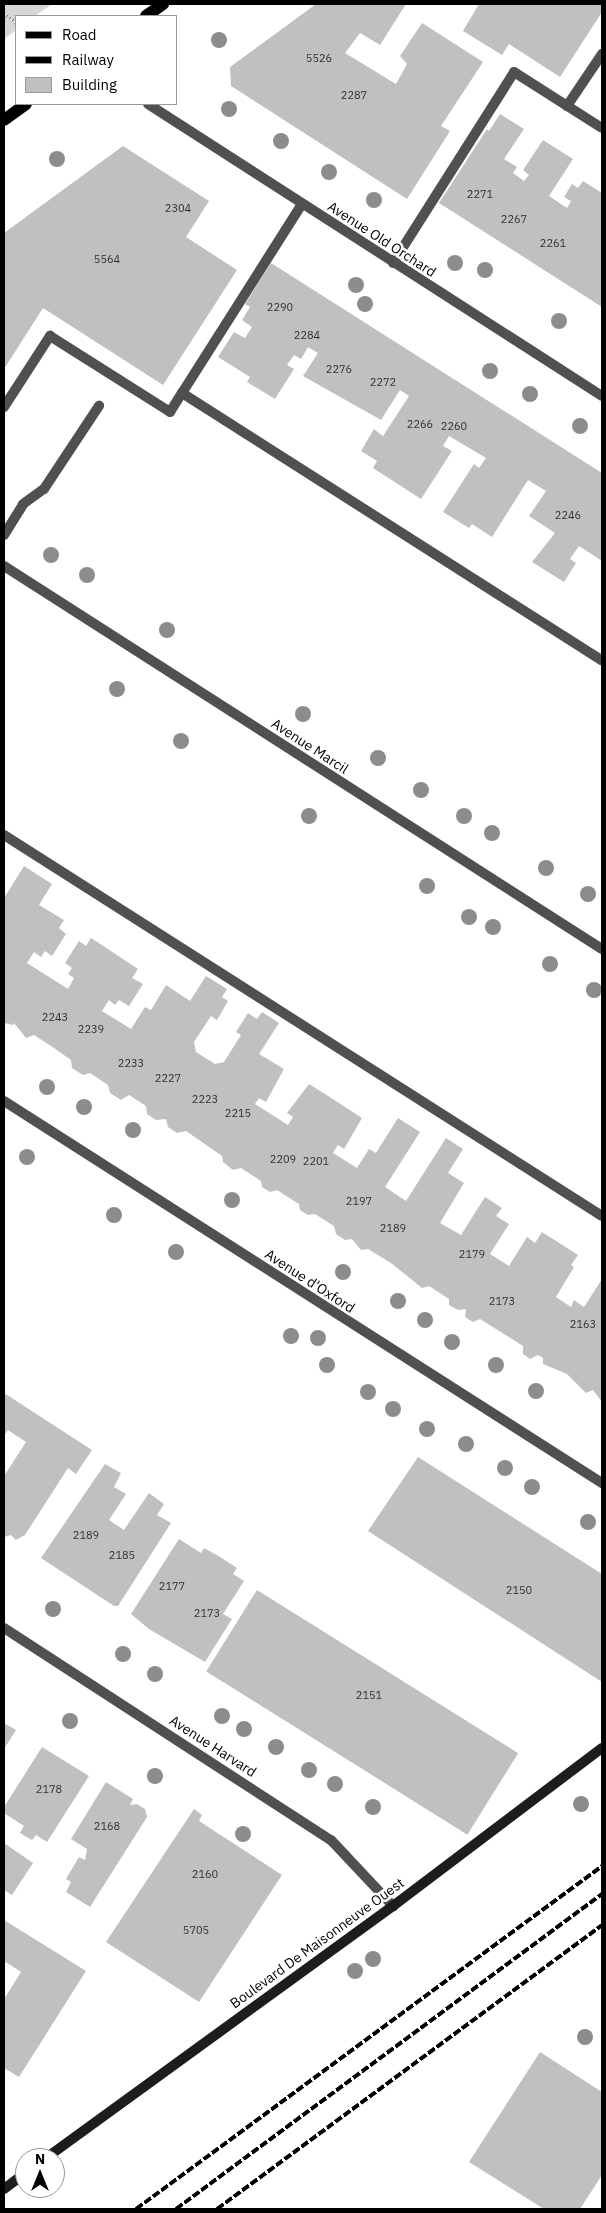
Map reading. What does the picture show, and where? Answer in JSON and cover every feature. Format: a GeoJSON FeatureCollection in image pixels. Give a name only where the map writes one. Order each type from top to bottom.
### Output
{"type":"FeatureCollection","features":[{"type":"Feature","properties":{"kind":"main road"},"geometry":{"type":"LineString","coordinates":[[147,15],[163,4]]}},
{"type":"Feature","properties":{"kind":"main road"},"geometry":{"type":"LineString","coordinates":[[4,120],[25,105]]}},
{"type":"Feature","properties":{"kind":"street"},"geometry":{"type":"LineString","coordinates":[[567,106],[602,54]]}},
{"type":"Feature","properties":{"kind":"street"},"geometry":{"type":"LineString","coordinates":[[392,263],[514,72],[602,128]]}},
{"type":"Feature","properties":{"kind":"street","name":"Avenue Old Orchard"},"geometry":{"type":"LineString","coordinates":[[150,105],[392,263],[602,396]]}},
{"type":"Feature","properties":{"kind":"street"},"geometry":{"type":"LineString","coordinates":[[4,407],[50,336],[170,412],[302,204]]}},
{"type":"Feature","properties":{"kind":"street"},"geometry":{"type":"LineString","coordinates":[[182,393],[602,661]]}},
{"type":"Feature","properties":{"kind":"street"},"geometry":{"type":"LineString","coordinates":[[4,536],[23,504],[44,489],[99,406]]}},
{"type":"Feature","properties":{"kind":"street","name":"Avenue Marcil"},"geometry":{"type":"LineString","coordinates":[[4,566],[602,949]]}},
{"type":"Feature","properties":{"kind":"street"},"geometry":{"type":"LineString","coordinates":[[4,835],[602,1216]]}},
{"type":"Feature","properties":{"kind":"street","name":"Avenue d'Oxford"},"geometry":{"type":"LineString","coordinates":[[4,1101],[602,1483]]}},
{"type":"Feature","properties":{"kind":"street","name":"Avenue Harvard"},"geometry":{"type":"LineString","coordinates":[[4,1628],[317,1830],[348,1855],[392,1906]]}},
{"type":"Feature","properties":{"kind":"street","name":"Boulevard De Maisonneuve Ouest"},"geometry":{"type":"LineString","coordinates":[[60,2148],[392,1906],[602,1748]]}},
{"type":"Feature","properties":{"kind":"path"},"geometry":{"type":"LineString","coordinates":[[4,13],[15,21]]}},
{"type":"Feature","properties":{"kind":"shaded area"},"geometry":{"type":"Polygon","coordinates":[[[4,4],[52,4],[36,15],[15,15],[15,31],[4,39],[4,4]]]}},
{"type":"Feature","properties":{"kind":"building"},"geometry":{"type":"Polygon","coordinates":[[[316,4],[406,4],[380,45],[360,33],[345,53],[396,84],[407,64],[400,56],[422,23],[483,62],[441,126],[450,131],[407,199],[231,86],[230,67],[316,4]]]}},
{"type":"Feature","properties":{"kind":"building"},"geometry":{"type":"Polygon","coordinates":[[[479,4],[602,4],[602,12],[560,77],[509,44],[502,55],[463,31],[479,4]]]}},
{"type":"Feature","properties":{"kind":"building"},"geometry":{"type":"Polygon","coordinates":[[[500,114],[524,129],[504,159],[517,167],[513,173],[524,181],[529,175],[523,170],[543,140],[573,159],[549,196],[567,208],[571,201],[564,197],[572,184],[578,188],[583,181],[602,193],[602,307],[439,203],[487,129],[489,131],[500,114]]]}},
{"type":"Feature","properties":{"kind":"building"},"geometry":{"type":"Polygon","coordinates":[[[123,146],[209,201],[186,237],[237,270],[163,385],[43,308],[4,369],[4,233],[123,146]]]}},
{"type":"Feature","properties":{"kind":"building"},"geometry":{"type":"Polygon","coordinates":[[[271,263],[602,473],[602,561],[579,546],[570,559],[576,563],[564,582],[532,562],[555,533],[529,516],[546,491],[528,480],[492,537],[472,524],[469,528],[443,512],[474,464],[479,468],[486,458],[449,436],[443,446],[452,451],[421,499],[373,468],[377,461],[361,451],[374,429],[383,436],[409,396],[400,390],[381,420],[303,376],[318,353],[308,347],[301,359],[294,355],[287,365],[294,369],[275,399],[247,382],[250,377],[218,357],[234,332],[245,338],[252,327],[242,320],[250,307],[245,304],[271,263]]]}},
{"type":"Feature","properties":{"kind":"building"},"geometry":{"type":"Polygon","coordinates":[[[24,866],[52,884],[39,905],[64,920],[59,928],[66,934],[52,956],[45,951],[41,957],[34,952],[27,963],[68,989],[74,978],[68,974],[72,968],[65,963],[79,941],[86,946],[91,938],[138,969],[132,978],[143,984],[129,1006],[119,1000],[115,1005],[109,1000],[102,1011],[131,1029],[145,1007],[151,1010],[166,985],[190,1001],[206,976],[227,989],[222,997],[228,1001],[217,1020],[211,1016],[194,1042],[196,1052],[215,1064],[224,1062],[241,1035],[236,1032],[248,1013],[257,1019],[262,1012],[279,1023],[259,1054],[284,1069],[266,1102],[259,1098],[255,1104],[288,1125],[293,1117],[287,1113],[309,1084],[362,1118],[344,1149],[338,1145],[333,1153],[357,1168],[369,1149],[376,1153],[398,1118],[420,1132],[385,1187],[406,1201],[446,1138],[463,1149],[448,1173],[464,1183],[440,1223],[461,1235],[485,1197],[502,1208],[496,1216],[509,1224],[490,1254],[509,1266],[527,1237],[535,1243],[542,1232],[578,1255],[571,1265],[574,1267],[556,1297],[571,1307],[574,1300],[584,1307],[602,1279],[602,1402],[593,1390],[586,1393],[567,1374],[543,1364],[543,1358],[538,1355],[530,1359],[523,1354],[523,1346],[480,1319],[473,1322],[465,1317],[466,1309],[458,1310],[449,1305],[449,1299],[429,1286],[422,1288],[391,1263],[368,1249],[361,1250],[352,1239],[345,1240],[336,1234],[334,1226],[315,1214],[308,1215],[300,1210],[299,1204],[277,1190],[270,1192],[262,1187],[261,1181],[241,1168],[233,1170],[223,1162],[222,1156],[186,1131],[177,1133],[168,1127],[166,1119],[156,1120],[147,1114],[146,1106],[129,1095],[121,1100],[110,1093],[108,1085],[90,1073],[83,1075],[72,1068],[71,1060],[54,1048],[34,1035],[26,1038],[14,1023],[13,1025],[4,1023],[4,898],[24,866]]]}},
{"type":"Feature","properties":{"kind":"building"},"geometry":{"type":"Polygon","coordinates":[[[4,1393],[92,1450],[76,1474],[68,1468],[25,1535],[16,1540],[11,1535],[4,1537],[4,1476],[26,1442],[8,1430],[4,1436],[4,1393]]]}},
{"type":"Feature","properties":{"kind":"building"},"geometry":{"type":"Polygon","coordinates":[[[418,1457],[602,1574],[602,1682],[368,1531],[418,1457]]]}},
{"type":"Feature","properties":{"kind":"building"},"geometry":{"type":"Polygon","coordinates":[[[105,1464],[121,1473],[114,1487],[126,1494],[109,1520],[124,1530],[149,1493],[164,1504],[157,1515],[171,1523],[118,1606],[114,1606],[41,1558],[105,1464]]]}},
{"type":"Feature","properties":{"kind":"building"},"geometry":{"type":"Polygon","coordinates":[[[179,1539],[201,1553],[204,1548],[220,1557],[237,1568],[233,1574],[244,1581],[223,1614],[232,1619],[205,1662],[149,1629],[131,1614],[179,1539]]]}},
{"type":"Feature","properties":{"kind":"building"},"geometry":{"type":"Polygon","coordinates":[[[257,1590],[518,1753],[467,1835],[206,1671],[257,1590]]]}},
{"type":"Feature","properties":{"kind":"building"},"geometry":{"type":"Polygon","coordinates":[[[4,1723],[16,1730],[4,1749],[4,1723]]]}},
{"type":"Feature","properties":{"kind":"building"},"geometry":{"type":"Polygon","coordinates":[[[42,1747],[89,1776],[47,1842],[36,1835],[32,1840],[20,1833],[24,1826],[4,1813],[4,1807],[42,1747]]]}},
{"type":"Feature","properties":{"kind":"building"},"geometry":{"type":"Polygon","coordinates":[[[106,1782],[133,1799],[130,1805],[137,1804],[145,1809],[147,1817],[90,1907],[66,1892],[71,1882],[66,1879],[79,1857],[85,1860],[87,1849],[71,1839],[106,1782]]]}},
{"type":"Feature","properties":{"kind":"building"},"geometry":{"type":"Polygon","coordinates":[[[194,1809],[202,1815],[199,1821],[282,1875],[199,2002],[106,1942],[194,1809]]]}},
{"type":"Feature","properties":{"kind":"building"},"geometry":{"type":"Polygon","coordinates":[[[4,1843],[33,1863],[12,1895],[4,1890],[4,1843]]]}},
{"type":"Feature","properties":{"kind":"building"},"geometry":{"type":"Polygon","coordinates":[[[4,1920],[86,1971],[19,2077],[4,2068],[4,1999],[21,1972],[4,1961],[4,1920]]]}},
{"type":"Feature","properties":{"kind":"building"},"geometry":{"type":"Polygon","coordinates":[[[540,2052],[602,2092],[602,2175],[580,2209],[544,2209],[469,2162],[540,2052]]]}},
{"type":"Feature","properties":{"kind":"railway"},"geometry":{"type":"LineString","coordinates":[[136,2209],[602,1866]]}},
{"type":"Feature","properties":{"kind":"railway"},"geometry":{"type":"LineString","coordinates":[[176,2209],[602,1894]]}},
{"type":"Feature","properties":{"kind":"railway"},"geometry":{"type":"LineString","coordinates":[[217,2209],[602,1925]]}}]}
